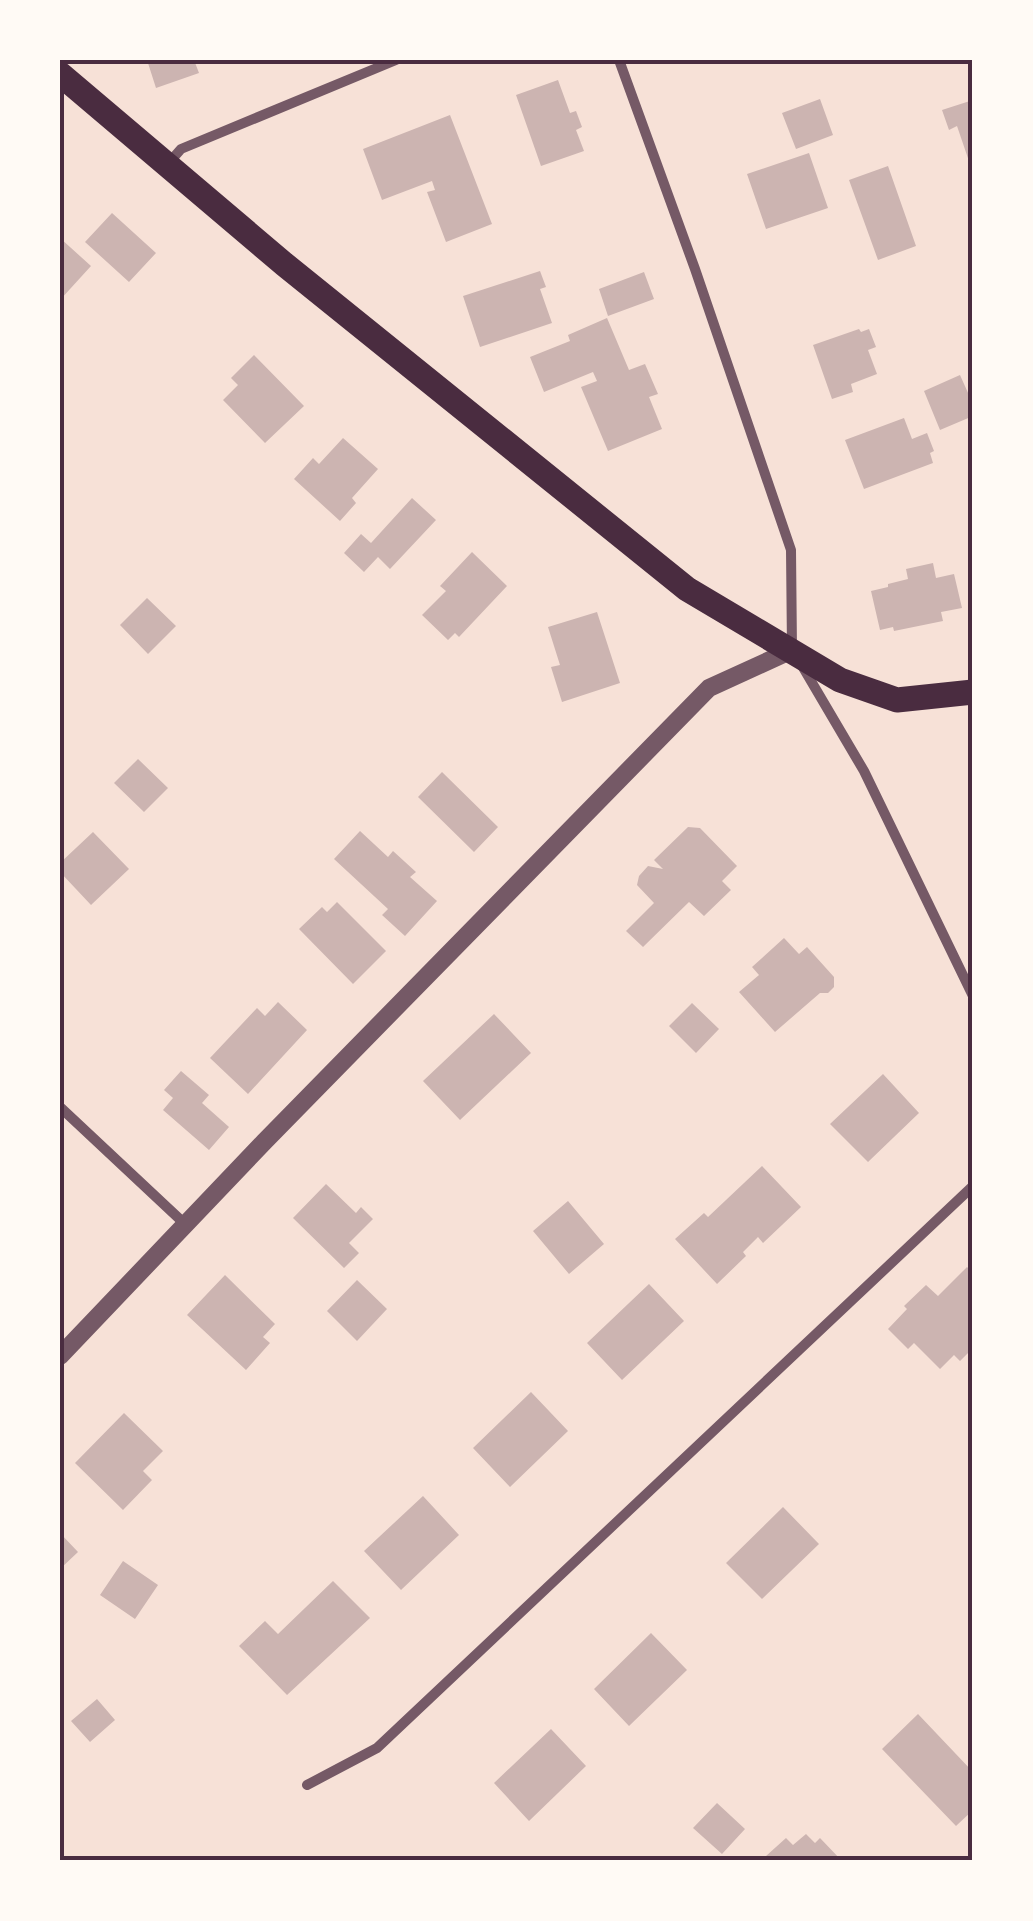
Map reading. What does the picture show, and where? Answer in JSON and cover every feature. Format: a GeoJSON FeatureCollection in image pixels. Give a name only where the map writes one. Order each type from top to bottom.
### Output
{"type":"FeatureCollection","features":[{"type":"Feature","properties":{"kind":"main road"},"geometry":{"type":"LineString","coordinates":[[60,74],[284,264],[687,589],[840,680],[896,700],[973,692]]}},
{"type":"Feature","properties":{"kind":"street"},"geometry":{"type":"LineString","coordinates":[[168,165],[181,149],[396,60]]}},
{"type":"Feature","properties":{"kind":"street"},"geometry":{"type":"LineString","coordinates":[[618,60],[695,269],[791,550],[792,650],[864,772],[973,996]]}},
{"type":"Feature","properties":{"kind":"street"},"geometry":{"type":"LineString","coordinates":[[60,1356],[709,688],[792,650]]}},
{"type":"Feature","properties":{"kind":"street"},"geometry":{"type":"LineString","coordinates":[[60,1106],[186,1226]]}},
{"type":"Feature","properties":{"kind":"street"},"geometry":{"type":"LineString","coordinates":[[308,1786],[377,1748],[973,1186]]}},
{"type":"Feature","properties":{"kind":"building"},"geometry":{"type":"Polygon","coordinates":[[[147,60],[194,60],[199,73],[156,88],[147,60]]]}},
{"type":"Feature","properties":{"kind":"building"},"geometry":{"type":"Polygon","coordinates":[[[558,80],[570,113],[576,111],[582,127],[576,130],[584,151],[541,166],[516,95],[558,80]]]}},
{"type":"Feature","properties":{"kind":"building"},"geometry":{"type":"Polygon","coordinates":[[[820,99],[833,135],[796,149],[782,113],[820,99]]]}},
{"type":"Feature","properties":{"kind":"building"},"geometry":{"type":"Polygon","coordinates":[[[973,100],[972,170],[957,126],[949,130],[942,110],[973,100]]]}},
{"type":"Feature","properties":{"kind":"building"},"geometry":{"type":"Polygon","coordinates":[[[450,115],[492,224],[446,242],[427,192],[435,190],[432,181],[382,200],[363,149],[450,115]]]}},
{"type":"Feature","properties":{"kind":"building"},"geometry":{"type":"Polygon","coordinates":[[[809,153],[828,208],[766,229],[747,174],[809,153]]]}},
{"type":"Feature","properties":{"kind":"building"},"geometry":{"type":"Polygon","coordinates":[[[888,166],[916,246],[878,260],[849,180],[888,166]]]}},
{"type":"Feature","properties":{"kind":"building"},"geometry":{"type":"Polygon","coordinates":[[[112,213],[156,253],[129,282],[85,242],[112,213]]]}},
{"type":"Feature","properties":{"kind":"building"},"geometry":{"type":"Polygon","coordinates":[[[60,238],[91,266],[60,300],[60,238]]]}},
{"type":"Feature","properties":{"kind":"building"},"geometry":{"type":"Polygon","coordinates":[[[540,271],[546,287],[540,289],[552,323],[480,347],[463,296],[540,271]]]}},
{"type":"Feature","properties":{"kind":"building"},"geometry":{"type":"Polygon","coordinates":[[[644,272],[654,299],[608,316],[599,289],[644,272]]]}},
{"type":"Feature","properties":{"kind":"building"},"geometry":{"type":"Polygon","coordinates":[[[607,318],[629,370],[645,364],[658,394],[649,397],[662,429],[608,451],[581,387],[597,381],[593,372],[544,392],[530,357],[570,341],[568,335],[607,318]]]}},
{"type":"Feature","properties":{"kind":"building"},"geometry":{"type":"Polygon","coordinates":[[[869,329],[876,347],[868,350],[877,374],[851,384],[853,392],[832,399],[813,345],[869,329]]]}},
{"type":"Feature","properties":{"kind":"building"},"geometry":{"type":"Polygon","coordinates":[[[254,355],[304,406],[265,443],[223,400],[238,385],[231,378],[254,355]]]}},
{"type":"Feature","properties":{"kind":"building"},"geometry":{"type":"Polygon","coordinates":[[[960,375],[973,404],[973,416],[940,430],[924,391],[960,375]]]}},
{"type":"Feature","properties":{"kind":"building"},"geometry":{"type":"Polygon","coordinates":[[[904,418],[912,439],[927,433],[934,451],[930,453],[933,463],[864,489],[845,440],[904,418]]]}},
{"type":"Feature","properties":{"kind":"building"},"geometry":{"type":"Polygon","coordinates":[[[343,438],[378,469],[352,498],[356,503],[340,521],[294,479],[313,458],[319,464],[343,438]]]}},
{"type":"Feature","properties":{"kind":"building"},"geometry":{"type":"Polygon","coordinates":[[[412,498],[436,520],[390,569],[378,557],[364,572],[344,553],[361,534],[371,543],[412,498]]]}},
{"type":"Feature","properties":{"kind":"building"},"geometry":{"type":"Polygon","coordinates":[[[472,552],[507,586],[459,637],[455,633],[448,640],[422,615],[446,591],[440,586],[472,552]]]}},
{"type":"Feature","properties":{"kind":"building"},"geometry":{"type":"Polygon","coordinates":[[[933,563],[936,578],[954,574],[962,608],[941,612],[943,621],[880,630],[871,591],[908,579],[906,569],[933,563]]]}},
{"type":"Feature","properties":{"kind":"building"},"geometry":{"type":"Polygon","coordinates":[[[147,598],[176,626],[148,654],[120,625],[147,598]]]}},
{"type":"Feature","properties":{"kind":"building"},"geometry":{"type":"Polygon","coordinates":[[[597,612],[620,683],[562,702],[551,667],[560,665],[548,627],[597,612]]]}},
{"type":"Feature","properties":{"kind":"building"},"geometry":{"type":"Polygon","coordinates":[[[138,759],[168,788],[144,812],[114,783],[138,759]]]}},
{"type":"Feature","properties":{"kind":"building"},"geometry":{"type":"Polygon","coordinates":[[[442,772],[498,827],[474,852],[418,797],[442,772]]]}},
{"type":"Feature","properties":{"kind":"building"},"geometry":{"type":"Polygon","coordinates":[[[688,827],[700,828],[737,866],[722,881],[731,890],[704,916],[689,902],[643,947],[626,931],[654,903],[637,885],[639,876],[648,866],[663,869],[654,860],[688,827]]]}},
{"type":"Feature","properties":{"kind":"building"},"geometry":{"type":"Polygon","coordinates":[[[360,831],[388,857],[393,851],[416,872],[410,877],[437,901],[405,936],[382,915],[388,909],[334,859],[360,831]]]}},
{"type":"Feature","properties":{"kind":"building"},"geometry":{"type":"Polygon","coordinates":[[[93,832],[129,869],[91,905],[60,872],[60,863],[93,832]]]}},
{"type":"Feature","properties":{"kind":"building"},"geometry":{"type":"Polygon","coordinates":[[[337,902],[386,951],[353,984],[299,929],[322,907],[327,912],[337,902]]]}},
{"type":"Feature","properties":{"kind":"building"},"geometry":{"type":"Polygon","coordinates":[[[784,938],[799,954],[807,947],[834,977],[834,987],[828,993],[820,993],[775,1032],[739,992],[759,975],[752,967],[784,938]]]}},
{"type":"Feature","properties":{"kind":"building"},"geometry":{"type":"Polygon","coordinates":[[[278,1002],[307,1030],[248,1094],[210,1058],[257,1008],[265,1016],[278,1002]]]}},
{"type":"Feature","properties":{"kind":"building"},"geometry":{"type":"Polygon","coordinates":[[[692,1003],[719,1029],[696,1053],[669,1026],[692,1003]]]}},
{"type":"Feature","properties":{"kind":"building"},"geometry":{"type":"Polygon","coordinates":[[[494,1014],[531,1053],[460,1120],[423,1081],[494,1014]]]}},
{"type":"Feature","properties":{"kind":"building"},"geometry":{"type":"Polygon","coordinates":[[[181,1071],[209,1095],[202,1103],[229,1127],[209,1150],[163,1110],[173,1098],[164,1090],[181,1071]]]}},
{"type":"Feature","properties":{"kind":"building"},"geometry":{"type":"Polygon","coordinates":[[[883,1074],[919,1113],[868,1162],[830,1124],[883,1074]]]}},
{"type":"Feature","properties":{"kind":"building"},"geometry":{"type":"Polygon","coordinates":[[[762,1166],[801,1207],[763,1243],[758,1237],[743,1252],[746,1256],[717,1284],[675,1239],[704,1213],[708,1217],[762,1166]]]}},
{"type":"Feature","properties":{"kind":"building"},"geometry":{"type":"Polygon","coordinates":[[[326,1184],[356,1213],[361,1207],[373,1219],[349,1243],[359,1253],[344,1268],[293,1218],[326,1184]]]}},
{"type":"Feature","properties":{"kind":"building"},"geometry":{"type":"Polygon","coordinates":[[[568,1201],[604,1244],[569,1274],[533,1231],[568,1201]]]}},
{"type":"Feature","properties":{"kind":"building"},"geometry":{"type":"Polygon","coordinates":[[[967,1267],[973,1273],[973,1348],[960,1361],[954,1355],[940,1369],[914,1343],[908,1349],[888,1329],[926,1285],[938,1296],[967,1267]]]}},
{"type":"Feature","properties":{"kind":"building"},"geometry":{"type":"Polygon","coordinates":[[[225,1275],[275,1324],[263,1337],[270,1343],[246,1370],[187,1315],[225,1275]]]}},
{"type":"Feature","properties":{"kind":"building"},"geometry":{"type":"Polygon","coordinates":[[[357,1280],[387,1309],[357,1341],[327,1311],[357,1280]]]}},
{"type":"Feature","properties":{"kind":"building"},"geometry":{"type":"Polygon","coordinates":[[[649,1284],[684,1321],[622,1380],[587,1343],[649,1284]]]}},
{"type":"Feature","properties":{"kind":"building"},"geometry":{"type":"Polygon","coordinates":[[[531,1392],[568,1431],[510,1487],[473,1448],[531,1392]]]}},
{"type":"Feature","properties":{"kind":"building"},"geometry":{"type":"Polygon","coordinates":[[[124,1413],[163,1451],[143,1471],[152,1480],[123,1510],[75,1463],[124,1413]]]}},
{"type":"Feature","properties":{"kind":"building"},"geometry":{"type":"Polygon","coordinates":[[[423,1496],[459,1535],[401,1590],[364,1551],[423,1496]]]}},
{"type":"Feature","properties":{"kind":"building"},"geometry":{"type":"Polygon","coordinates":[[[783,1507],[819,1544],[762,1599],[726,1563],[783,1507]]]}},
{"type":"Feature","properties":{"kind":"building"},"geometry":{"type":"Polygon","coordinates":[[[60,1533],[78,1552],[60,1569],[60,1533]]]}},
{"type":"Feature","properties":{"kind":"building"},"geometry":{"type":"Polygon","coordinates":[[[123,1561],[158,1585],[135,1619],[100,1595],[123,1561]]]}},
{"type":"Feature","properties":{"kind":"building"},"geometry":{"type":"Polygon","coordinates":[[[333,1581],[370,1618],[287,1695],[239,1646],[265,1621],[278,1634],[333,1581]]]}},
{"type":"Feature","properties":{"kind":"building"},"geometry":{"type":"Polygon","coordinates":[[[651,1633],[687,1670],[629,1726],[594,1689],[651,1633]]]}},
{"type":"Feature","properties":{"kind":"building"},"geometry":{"type":"Polygon","coordinates":[[[97,1699],[115,1720],[90,1742],[71,1721],[97,1699]]]}},
{"type":"Feature","properties":{"kind":"building"},"geometry":{"type":"Polygon","coordinates":[[[918,1714],[973,1772],[973,1810],[956,1826],[882,1749],[918,1714]]]}},
{"type":"Feature","properties":{"kind":"building"},"geometry":{"type":"Polygon","coordinates":[[[551,1729],[586,1766],[529,1821],[494,1783],[551,1729]]]}},
{"type":"Feature","properties":{"kind":"building"},"geometry":{"type":"Polygon","coordinates":[[[717,1803],[745,1829],[722,1854],[693,1828],[717,1803]]]}},
{"type":"Feature","properties":{"kind":"building"},"geometry":{"type":"Polygon","coordinates":[[[806,1834],[815,1843],[820,1838],[842,1861],[771,1861],[766,1856],[786,1838],[793,1845],[806,1834]]]}}]}
